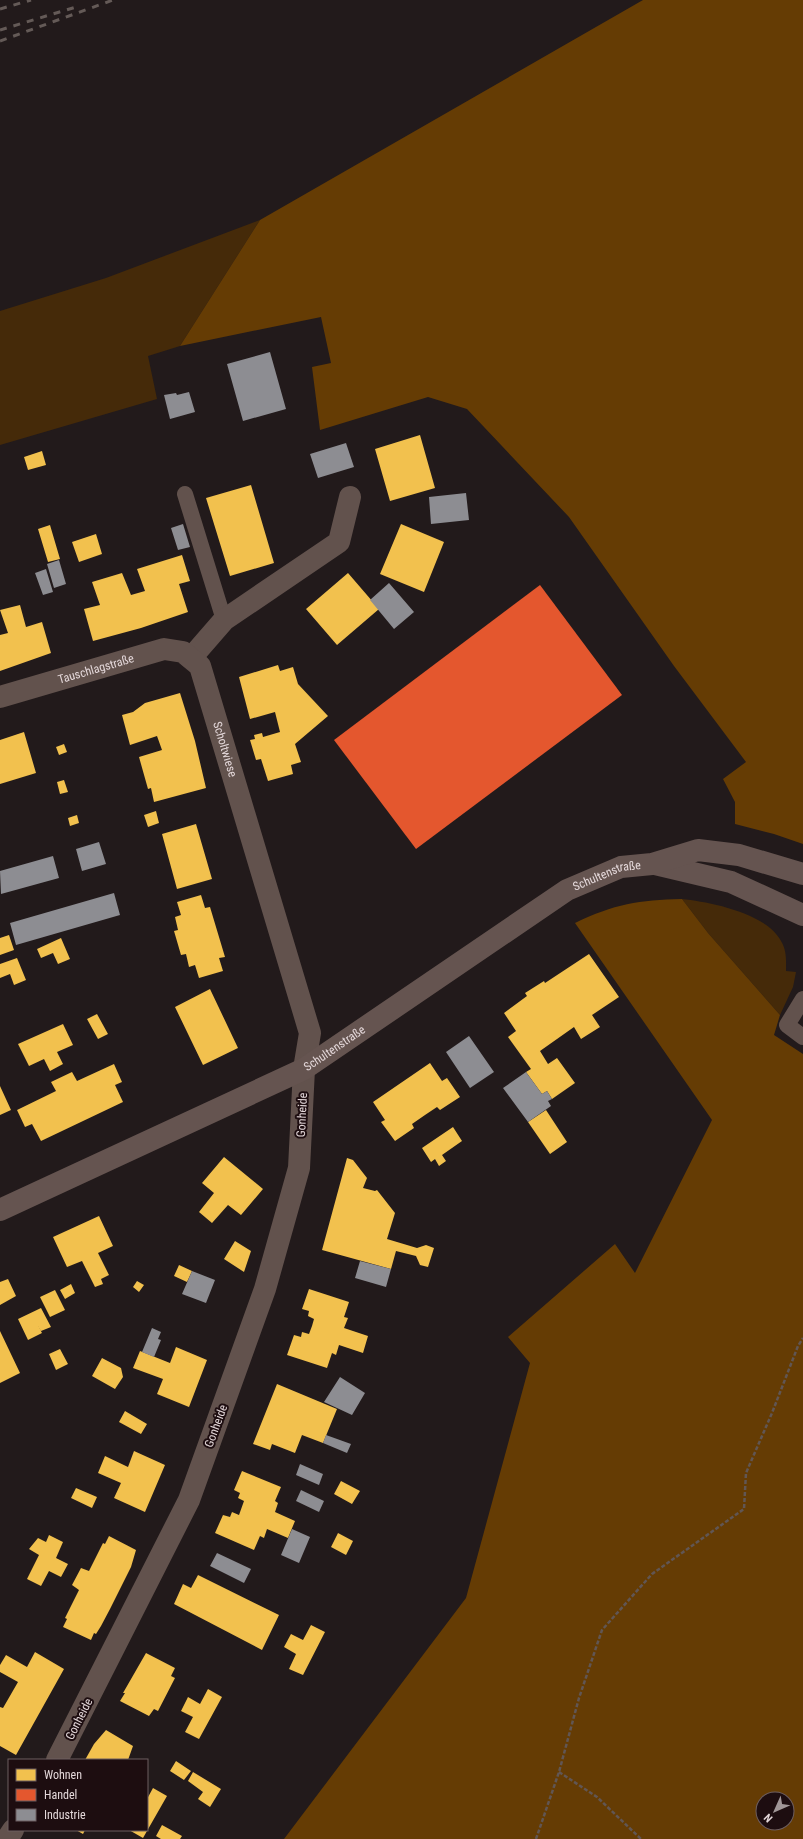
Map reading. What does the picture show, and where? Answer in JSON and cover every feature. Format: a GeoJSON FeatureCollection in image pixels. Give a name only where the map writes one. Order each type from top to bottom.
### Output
{"type":"FeatureCollection","features":[{"type":"Feature","properties":{"kind":"main road","name":"Schultenstraße"},"geometry":{"type":"LineString","coordinates":[[0,1210],[304,1069],[567,890],[621,867],[652,864],[698,850],[739,855],[803,874]]}},
{"type":"Feature","properties":{"kind":"main road","name":"Schultenstraße"},"geometry":{"type":"LineString","coordinates":[[652,864],[697,873],[731,882],[803,915]]}},
{"type":"Feature","properties":{"kind":"street"},"geometry":{"type":"LineString","coordinates":[[191,658],[224,620],[339,542],[350,497]]}},
{"type":"Feature","properties":{"kind":"street","name":"Tauschlagstraße"},"geometry":{"type":"LineString","coordinates":[[0,697],[164,649],[183,652],[191,658]]}},
{"type":"Feature","properties":{"kind":"street","name":"Scholtwiese"},"geometry":{"type":"LineString","coordinates":[[191,658],[200,666],[310,1034],[304,1069]]}},
{"type":"Feature","properties":{"kind":"street","name":"Gonheide"},"geometry":{"type":"LineString","coordinates":[[58,1759],[189,1500],[265,1289],[299,1168],[304,1069]]}},
{"type":"Feature","properties":{"kind":"lane"},"geometry":{"type":"LineString","coordinates":[[185,494],[224,620]]}},
{"type":"Feature","properties":{"kind":"lane"},"geometry":{"type":"LineString","coordinates":[[803,999],[787,1025],[803,1037]]}},
{"type":"Feature","properties":{"kind":"path"},"geometry":{"type":"LineString","coordinates":[[536,1839],[559,1772],[579,1698],[602,1630],[652,1574],[744,1509],[746,1473],[772,1413],[798,1346],[803,1338]]}},
{"type":"Feature","properties":{"kind":"path"},"geometry":{"type":"LineString","coordinates":[[559,1772],[598,1797],[641,1839]]}},
{"type":"Feature","properties":{"kind":"shaded area"},"geometry":{"type":"Polygon","coordinates":[[[643,0],[803,0],[803,844],[774,834],[735,824],[735,802],[723,779],[746,762],[674,666],[569,517],[467,409],[428,397],[320,430],[312,367],[331,363],[321,317],[180,346],[260,220],[643,0]]]}},
{"type":"Feature","properties":{"kind":"shaded area"},"geometry":{"type":"Polygon","coordinates":[[[260,220],[180,346],[148,356],[157,399],[0,445],[0,311],[106,278],[260,220]]]}},
{"type":"Feature","properties":{"kind":"shaded area"},"geometry":{"type":"Polygon","coordinates":[[[682,899],[722,906],[750,916],[774,931],[784,948],[786,956],[786,971],[796,972],[793,987],[780,1015],[708,933],[682,899]]]}},
{"type":"Feature","properties":{"kind":"shaded area"},"geometry":{"type":"Polygon","coordinates":[[[682,899],[708,933],[780,1015],[774,1035],[803,1054],[803,1839],[284,1839],[466,1598],[530,1363],[508,1337],[615,1244],[635,1273],[712,1120],[575,923],[615,907],[653,900],[682,899]]]}},
{"type":"Feature","properties":{"kind":"building: Wohnen"},"geometry":{"type":"Polygon","coordinates":[[[420,435],[435,488],[390,501],[375,449],[420,435]]]}},
{"type":"Feature","properties":{"kind":"building: Wohnen"},"geometry":{"type":"Polygon","coordinates":[[[42,451],[46,465],[28,470],[24,457],[42,451]]]}},
{"type":"Feature","properties":{"kind":"building: Wohnen"},"geometry":{"type":"Polygon","coordinates":[[[251,485],[274,563],[230,576],[206,498],[251,485]]]}},
{"type":"Feature","properties":{"kind":"building: Wohnen"},"geometry":{"type":"Polygon","coordinates":[[[401,524],[444,542],[424,592],[380,574],[401,524]]]}},
{"type":"Feature","properties":{"kind":"building: Wohnen"},"geometry":{"type":"Polygon","coordinates":[[[50,525],[60,559],[48,562],[38,529],[50,525]]]}},
{"type":"Feature","properties":{"kind":"building: Wohnen"},"geometry":{"type":"Polygon","coordinates":[[[96,534],[102,554],[79,562],[72,542],[96,534]]]}},
{"type":"Feature","properties":{"kind":"building: Wohnen"},"geometry":{"type":"Polygon","coordinates":[[[182,555],[190,581],[179,584],[188,612],[141,628],[93,641],[84,609],[100,605],[92,582],[122,573],[131,595],[145,591],[137,569],[182,555]]]}},
{"type":"Feature","properties":{"kind":"building: Wohnen"},"geometry":{"type":"Polygon","coordinates":[[[348,573],[379,609],[337,645],[306,609],[348,573]]]}},
{"type":"Feature","properties":{"kind":"building: Wohnen"},"geometry":{"type":"Polygon","coordinates":[[[20,605],[26,627],[42,622],[51,653],[0,671],[0,635],[8,633],[0,610],[20,605]]]}},
{"type":"Feature","properties":{"kind":"building: Wohnen"},"geometry":{"type":"Polygon","coordinates":[[[278,665],[280,671],[293,667],[298,684],[328,716],[295,744],[301,762],[291,765],[293,774],[268,781],[261,759],[256,760],[250,740],[255,739],[254,735],[262,733],[263,737],[280,732],[275,712],[250,719],[239,677],[278,665]]]}},
{"type":"Feature","properties":{"kind":"building: Wohnen"},"geometry":{"type":"Polygon","coordinates":[[[180,693],[195,741],[206,788],[154,802],[151,788],[148,789],[139,757],[162,750],[157,736],[130,745],[122,715],[133,712],[145,703],[180,693]]]}},
{"type":"Feature","properties":{"kind":"building: Wohnen"},"geometry":{"type":"Polygon","coordinates":[[[24,732],[36,773],[0,784],[0,740],[24,732]]]}},
{"type":"Feature","properties":{"kind":"building: Wohnen"},"geometry":{"type":"Polygon","coordinates":[[[64,744],[67,752],[59,755],[56,747],[64,744]]]}},
{"type":"Feature","properties":{"kind":"building: Wohnen"},"geometry":{"type":"Polygon","coordinates":[[[64,780],[68,792],[60,794],[57,782],[64,780]]]}},
{"type":"Feature","properties":{"kind":"building: Wohnen"},"geometry":{"type":"Polygon","coordinates":[[[156,811],[159,823],[148,827],[144,815],[156,811]]]}},
{"type":"Feature","properties":{"kind":"building: Wohnen"},"geometry":{"type":"Polygon","coordinates":[[[77,815],[79,823],[70,826],[68,818],[77,815]]]}},
{"type":"Feature","properties":{"kind":"building: Wohnen"},"geometry":{"type":"Polygon","coordinates":[[[196,824],[212,879],[177,889],[162,834],[196,824]]]}},
{"type":"Feature","properties":{"kind":"building: Wohnen"},"geometry":{"type":"Polygon","coordinates":[[[201,895],[205,908],[210,907],[225,957],[219,958],[223,971],[199,978],[195,965],[189,967],[186,954],[181,955],[174,931],[178,930],[175,917],[181,915],[177,902],[201,895]]]}},
{"type":"Feature","properties":{"kind":"building: Wohnen"},"geometry":{"type":"Polygon","coordinates":[[[9,935],[14,950],[0,955],[0,938],[9,935]]]}},
{"type":"Feature","properties":{"kind":"building: Wohnen"},"geometry":{"type":"Polygon","coordinates":[[[61,938],[70,959],[58,964],[53,953],[41,958],[37,949],[61,938]]]}},
{"type":"Feature","properties":{"kind":"building: Wohnen"},"geometry":{"type":"Polygon","coordinates":[[[589,954],[619,997],[592,1015],[600,1027],[581,1039],[574,1027],[540,1051],[548,1064],[557,1058],[575,1083],[552,1099],[547,1091],[542,1094],[526,1072],[531,1069],[508,1037],[516,1031],[504,1013],[527,996],[525,993],[544,981],[545,983],[589,954]]]}},
{"type":"Feature","properties":{"kind":"building: Wohnen"},"geometry":{"type":"Polygon","coordinates":[[[17,958],[26,980],[14,985],[10,974],[0,978],[0,964],[17,958]]]}},
{"type":"Feature","properties":{"kind":"building: Wohnen"},"geometry":{"type":"Polygon","coordinates":[[[210,989],[238,1048],[203,1065],[175,1007],[210,989]]]}},
{"type":"Feature","properties":{"kind":"building: Wohnen"},"geometry":{"type":"Polygon","coordinates":[[[97,1014],[108,1034],[98,1039],[87,1019],[97,1014]]]}},
{"type":"Feature","properties":{"kind":"building: Wohnen"},"geometry":{"type":"Polygon","coordinates":[[[63,1024],[73,1045],[57,1052],[63,1064],[50,1071],[44,1059],[29,1066],[18,1044],[63,1024]]]}},
{"type":"Feature","properties":{"kind":"building: Wohnen"},"geometry":{"type":"Polygon","coordinates":[[[430,1063],[442,1081],[447,1078],[460,1097],[440,1110],[437,1107],[425,1115],[412,1124],[414,1128],[395,1141],[381,1122],[385,1120],[373,1102],[430,1063]]]}},
{"type":"Feature","properties":{"kind":"building: Wohnen"},"geometry":{"type":"Polygon","coordinates":[[[114,1064],[122,1082],[115,1085],[123,1102],[41,1141],[32,1124],[25,1127],[17,1110],[56,1091],[51,1082],[72,1072],[77,1081],[114,1064]]]}},
{"type":"Feature","properties":{"kind":"building: Wohnen"},"geometry":{"type":"Polygon","coordinates":[[[0,1086],[11,1110],[0,1115],[0,1086]]]}},
{"type":"Feature","properties":{"kind":"building: Wohnen"},"geometry":{"type":"Polygon","coordinates":[[[546,1110],[567,1142],[550,1154],[528,1122],[546,1110]]]}},
{"type":"Feature","properties":{"kind":"building: Wohnen"},"geometry":{"type":"Polygon","coordinates":[[[453,1127],[462,1141],[442,1155],[446,1161],[439,1166],[435,1159],[431,1162],[422,1148],[453,1127]]]}},
{"type":"Feature","properties":{"kind":"building: Wohnen"},"geometry":{"type":"Polygon","coordinates":[[[224,1157],[263,1189],[241,1215],[228,1205],[212,1223],[199,1212],[214,1193],[202,1183],[224,1157]]]}},
{"type":"Feature","properties":{"kind":"building: Wohnen"},"geometry":{"type":"Polygon","coordinates":[[[347,1158],[353,1160],[367,1178],[363,1188],[375,1191],[377,1190],[395,1213],[387,1239],[417,1248],[426,1245],[434,1248],[428,1267],[420,1265],[416,1256],[396,1251],[391,1269],[322,1250],[347,1158]]]}},
{"type":"Feature","properties":{"kind":"building: Wohnen"},"geometry":{"type":"Polygon","coordinates":[[[99,1216],[113,1246],[98,1253],[109,1275],[101,1279],[103,1284],[95,1287],[82,1261],[67,1267],[53,1237],[99,1216]]]}},
{"type":"Feature","properties":{"kind":"building: Wohnen"},"geometry":{"type":"Polygon","coordinates":[[[235,1241],[251,1251],[244,1272],[224,1259],[235,1241]]]}},
{"type":"Feature","properties":{"kind":"building: Wohnen"},"geometry":{"type":"Polygon","coordinates":[[[179,1265],[192,1271],[187,1282],[174,1276],[179,1265]]]}},
{"type":"Feature","properties":{"kind":"building: Wohnen"},"geometry":{"type":"Polygon","coordinates":[[[8,1279],[16,1296],[0,1305],[0,1282],[8,1279]]]}},
{"type":"Feature","properties":{"kind":"building: Wohnen"},"geometry":{"type":"Polygon","coordinates":[[[137,1281],[144,1285],[139,1292],[133,1287],[137,1281]]]}},
{"type":"Feature","properties":{"kind":"building: Wohnen"},"geometry":{"type":"Polygon","coordinates":[[[71,1284],[75,1293],[65,1299],[60,1290],[71,1284]]]}},
{"type":"Feature","properties":{"kind":"building: Wohnen"},"geometry":{"type":"Polygon","coordinates":[[[309,1289],[349,1302],[344,1317],[348,1318],[344,1328],[368,1336],[363,1353],[339,1345],[336,1355],[332,1353],[327,1368],[287,1355],[294,1335],[301,1337],[302,1332],[309,1334],[312,1326],[314,1319],[308,1316],[309,1311],[302,1309],[309,1289]]]}},
{"type":"Feature","properties":{"kind":"building: Wohnen"},"geometry":{"type":"Polygon","coordinates":[[[55,1290],[65,1310],[50,1317],[40,1297],[55,1290]]]}},
{"type":"Feature","properties":{"kind":"building: Wohnen"},"geometry":{"type":"Polygon","coordinates":[[[41,1308],[51,1327],[41,1331],[37,1324],[42,1333],[28,1340],[18,1319],[41,1308]]]}},
{"type":"Feature","properties":{"kind":"building: Wohnen"},"geometry":{"type":"Polygon","coordinates":[[[0,1331],[20,1373],[0,1383],[0,1331]]]}},
{"type":"Feature","properties":{"kind":"building: Wohnen"},"geometry":{"type":"Polygon","coordinates":[[[176,1347],[207,1360],[189,1407],[157,1394],[163,1379],[133,1368],[140,1351],[170,1363],[176,1347]]]}},
{"type":"Feature","properties":{"kind":"building: Wohnen"},"geometry":{"type":"Polygon","coordinates":[[[60,1349],[68,1364],[56,1370],[49,1354],[60,1349]]]}},
{"type":"Feature","properties":{"kind":"building: Wohnen"},"geometry":{"type":"Polygon","coordinates":[[[102,1358],[121,1368],[123,1377],[115,1389],[92,1376],[102,1358]]]}},
{"type":"Feature","properties":{"kind":"building: Wohnen"},"geometry":{"type":"Polygon","coordinates":[[[277,1384],[337,1409],[323,1443],[302,1435],[295,1453],[272,1444],[270,1450],[253,1444],[277,1384]]]}},
{"type":"Feature","properties":{"kind":"building: Wohnen"},"geometry":{"type":"Polygon","coordinates":[[[125,1411],[147,1424],[141,1434],[119,1422],[125,1411]]]}},
{"type":"Feature","properties":{"kind":"building: Wohnen"},"geometry":{"type":"Polygon","coordinates":[[[134,1451],[165,1465],[145,1512],[114,1498],[121,1483],[98,1473],[105,1456],[128,1467],[134,1451]]]}},
{"type":"Feature","properties":{"kind":"building: Wohnen"},"geometry":{"type":"Polygon","coordinates":[[[242,1471],[281,1487],[275,1501],[278,1503],[275,1512],[295,1521],[288,1538],[267,1529],[264,1538],[260,1536],[254,1550],[215,1533],[223,1515],[230,1517],[232,1512],[239,1515],[244,1501],[238,1498],[240,1493],[234,1490],[242,1471]]]}},
{"type":"Feature","properties":{"kind":"building: Wohnen"},"geometry":{"type":"Polygon","coordinates":[[[341,1481],[360,1491],[352,1504],[334,1494],[341,1481]]]}},
{"type":"Feature","properties":{"kind":"building: Wohnen"},"geometry":{"type":"Polygon","coordinates":[[[76,1488],[97,1497],[92,1508],[71,1498],[76,1488]]]}},
{"type":"Feature","properties":{"kind":"building: Wohnen"},"geometry":{"type":"Polygon","coordinates":[[[338,1533],[353,1541],[346,1555],[331,1547],[338,1533]]]}},
{"type":"Feature","properties":{"kind":"building: Wohnen"},"geometry":{"type":"Polygon","coordinates":[[[49,1535],[63,1542],[56,1558],[68,1564],[61,1577],[49,1571],[41,1586],[27,1579],[39,1555],[29,1549],[38,1538],[46,1542],[49,1535]]]}},
{"type":"Feature","properties":{"kind":"building: Wohnen"},"geometry":{"type":"Polygon","coordinates":[[[109,1536],[136,1550],[131,1567],[110,1609],[101,1626],[96,1634],[94,1633],[91,1640],[63,1627],[67,1619],[65,1618],[79,1590],[72,1585],[81,1568],[89,1571],[103,1543],[105,1544],[109,1536]]]}},
{"type":"Feature","properties":{"kind":"building: Wohnen"},"geometry":{"type":"Polygon","coordinates":[[[198,1575],[279,1615],[262,1650],[174,1604],[183,1584],[191,1588],[198,1575]]]}},
{"type":"Feature","properties":{"kind":"building: Wohnen"},"geometry":{"type":"Polygon","coordinates":[[[311,1625],[325,1632],[303,1675],[289,1669],[296,1654],[284,1647],[291,1634],[303,1640],[311,1625]]]}},
{"type":"Feature","properties":{"kind":"building: Wohnen"},"geometry":{"type":"Polygon","coordinates":[[[35,1652],[64,1669],[16,1755],[0,1746],[0,1707],[3,1708],[18,1682],[0,1672],[0,1665],[6,1655],[27,1667],[35,1652]]]}},
{"type":"Feature","properties":{"kind":"building: Wohnen"},"geometry":{"type":"Polygon","coordinates":[[[146,1653],[175,1668],[171,1676],[175,1678],[158,1711],[154,1709],[149,1716],[120,1701],[146,1653]]]}},
{"type":"Feature","properties":{"kind":"building: Wohnen"},"geometry":{"type":"Polygon","coordinates":[[[208,1689],[222,1697],[199,1739],[185,1732],[193,1717],[181,1711],[188,1697],[200,1704],[208,1689]]]}},
{"type":"Feature","properties":{"kind":"building: Wohnen"},"geometry":{"type":"Polygon","coordinates":[[[106,1730],[133,1746],[128,1759],[86,1759],[94,1744],[106,1730]]]}},
{"type":"Feature","properties":{"kind":"building: Wohnen"},"geometry":{"type":"Polygon","coordinates":[[[176,1761],[191,1771],[184,1780],[170,1771],[176,1761]]]}},
{"type":"Feature","properties":{"kind":"building: Wohnen"},"geometry":{"type":"Polygon","coordinates":[[[193,1772],[221,1789],[210,1807],[198,1799],[203,1792],[188,1781],[193,1772]]]}},
{"type":"Feature","properties":{"kind":"building: Wohnen"},"geometry":{"type":"Polygon","coordinates":[[[153,1788],[167,1796],[148,1829],[148,1797],[153,1788]]]}},
{"type":"Feature","properties":{"kind":"building: Wohnen"},"geometry":{"type":"Polygon","coordinates":[[[162,1825],[182,1836],[180,1839],[161,1839],[156,1836],[162,1825]]]}},
{"type":"Feature","properties":{"kind":"building: Wohnen"},"geometry":{"type":"Polygon","coordinates":[[[78,1831],[84,1831],[83,1834],[78,1831]]]}},
{"type":"Feature","properties":{"kind":"building: Wohnen"},"geometry":{"type":"Polygon","coordinates":[[[131,1831],[147,1831],[143,1838],[131,1831]]]}},
{"type":"Feature","properties":{"kind":"building: Handel"},"geometry":{"type":"Polygon","coordinates":[[[540,585],[622,695],[416,849],[334,740],[540,585]]]}},
{"type":"Feature","properties":{"kind":"building: Industrie"},"geometry":{"type":"Polygon","coordinates":[[[270,352],[286,409],[243,421],[227,364],[270,352]]]}},
{"type":"Feature","properties":{"kind":"building: Industrie"},"geometry":{"type":"Polygon","coordinates":[[[189,392],[195,412],[170,419],[164,395],[176,393],[177,395],[189,392]]]}},
{"type":"Feature","properties":{"kind":"building: Industrie"},"geometry":{"type":"Polygon","coordinates":[[[346,443],[354,467],[318,478],[310,454],[346,443]]]}},
{"type":"Feature","properties":{"kind":"building: Industrie"},"geometry":{"type":"Polygon","coordinates":[[[466,493],[469,520],[431,524],[429,497],[466,493]]]}},
{"type":"Feature","properties":{"kind":"building: Industrie"},"geometry":{"type":"Polygon","coordinates":[[[183,524],[190,547],[178,550],[171,528],[183,524]]]}},
{"type":"Feature","properties":{"kind":"building: Industrie"},"geometry":{"type":"Polygon","coordinates":[[[59,560],[66,584],[54,588],[47,564],[59,560]]]}},
{"type":"Feature","properties":{"kind":"building: Industrie"},"geometry":{"type":"Polygon","coordinates":[[[46,569],[53,592],[43,595],[35,573],[46,569]]]}},
{"type":"Feature","properties":{"kind":"building: Industrie"},"geometry":{"type":"Polygon","coordinates":[[[389,583],[414,612],[394,629],[370,600],[389,583]]]}},
{"type":"Feature","properties":{"kind":"building: Industrie"},"geometry":{"type":"Polygon","coordinates":[[[99,842],[106,864],[82,871],[76,849],[99,842]]]}},
{"type":"Feature","properties":{"kind":"building: Industrie"},"geometry":{"type":"Polygon","coordinates":[[[53,856],[59,878],[1,894],[0,871],[53,856]]]}},
{"type":"Feature","properties":{"kind":"building: Industrie"},"geometry":{"type":"Polygon","coordinates":[[[114,893],[120,915],[16,945],[10,923],[114,893]]]}},
{"type":"Feature","properties":{"kind":"building: Industrie"},"geometry":{"type":"Polygon","coordinates":[[[469,1036],[494,1072],[470,1088],[446,1052],[469,1036]]]}},
{"type":"Feature","properties":{"kind":"building: Industrie"},"geometry":{"type":"Polygon","coordinates":[[[526,1072],[542,1094],[547,1091],[552,1099],[548,1101],[551,1106],[528,1122],[503,1088],[526,1072]]]}},
{"type":"Feature","properties":{"kind":"building: Industrie"},"geometry":{"type":"Polygon","coordinates":[[[360,1261],[391,1269],[386,1287],[355,1278],[360,1261]]]}},
{"type":"Feature","properties":{"kind":"building: Industrie"},"geometry":{"type":"Polygon","coordinates":[[[192,1271],[215,1280],[206,1303],[182,1294],[192,1271]]]}},
{"type":"Feature","properties":{"kind":"building: Industrie"},"geometry":{"type":"Polygon","coordinates":[[[152,1328],[161,1332],[158,1339],[161,1340],[154,1357],[142,1352],[152,1328]]]}},
{"type":"Feature","properties":{"kind":"building: Industrie"},"geometry":{"type":"Polygon","coordinates":[[[340,1377],[365,1393],[352,1415],[324,1402],[340,1377]]]}},
{"type":"Feature","properties":{"kind":"building: Industrie"},"geometry":{"type":"Polygon","coordinates":[[[326,1435],[351,1444],[347,1453],[323,1443],[326,1435]]]}},
{"type":"Feature","properties":{"kind":"building: Industrie"},"geometry":{"type":"Polygon","coordinates":[[[300,1464],[323,1474],[319,1485],[296,1475],[300,1464]]]}},
{"type":"Feature","properties":{"kind":"building: Industrie"},"geometry":{"type":"Polygon","coordinates":[[[301,1490],[324,1501],[319,1512],[296,1501],[301,1490]]]}},
{"type":"Feature","properties":{"kind":"building: Industrie"},"geometry":{"type":"Polygon","coordinates":[[[292,1529],[310,1537],[299,1563],[281,1555],[292,1529]]]}},
{"type":"Feature","properties":{"kind":"building: Industrie"},"geometry":{"type":"Polygon","coordinates":[[[217,1553],[251,1569],[244,1583],[210,1566],[217,1553]]]}},
{"type":"Feature","properties":{"kind":"railway"},"geometry":{"type":"LineString","coordinates":[[0,9],[31,0]]}},
{"type":"Feature","properties":{"kind":"railway"},"geometry":{"type":"LineString","coordinates":[[0,41],[113,0]]}},
{"type":"Feature","properties":{"kind":"railway"},"geometry":{"type":"LineString","coordinates":[[0,30],[76,7]]}}]}
